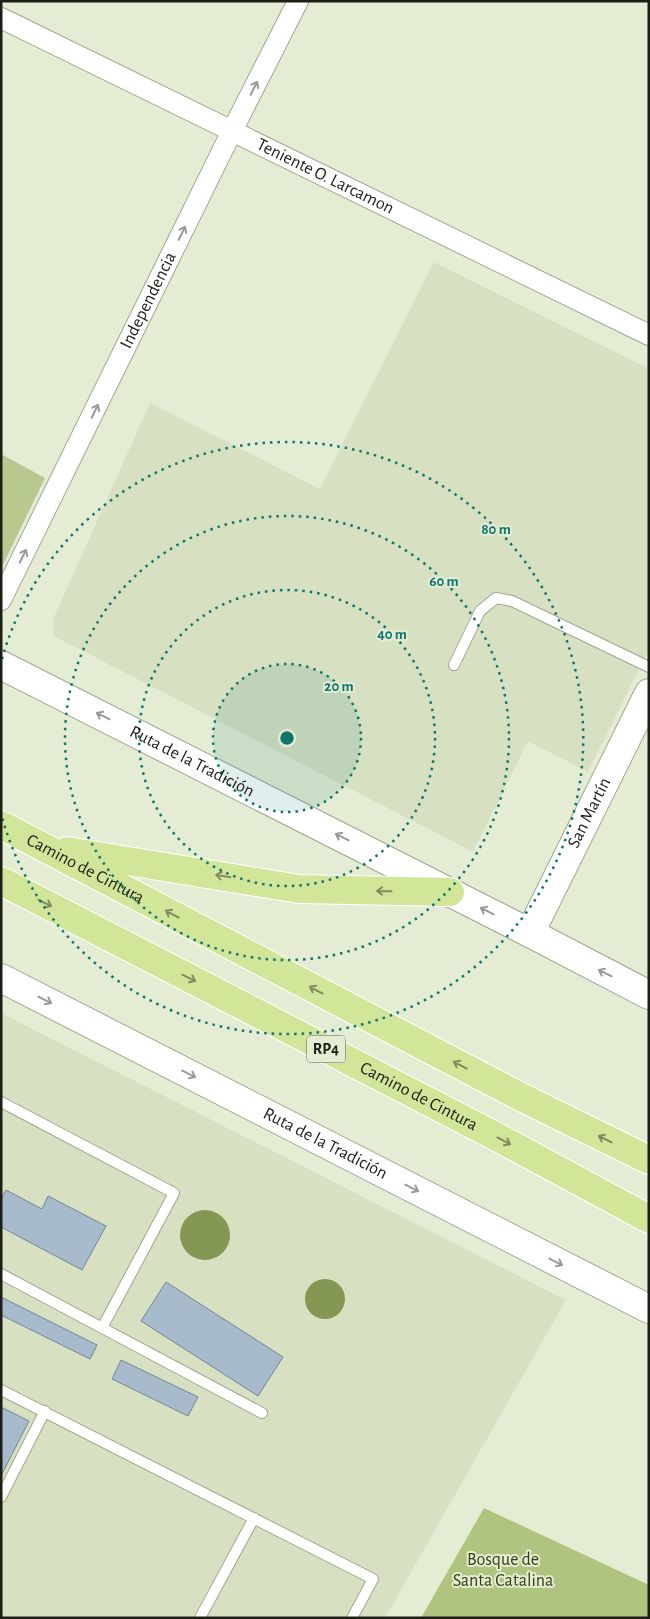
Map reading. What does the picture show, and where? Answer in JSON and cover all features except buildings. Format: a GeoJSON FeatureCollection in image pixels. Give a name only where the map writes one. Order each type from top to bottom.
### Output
{"type":"FeatureCollection","features":[{"type":"Feature","properties":{"kind":"main road","name":"Camino de Cintura"},"geometry":{"type":"LineString","coordinates":[[1,825],[521,1097],[649,1160]]}},
{"type":"Feature","properties":{"kind":"main road"},"geometry":{"type":"LineString","coordinates":[[45,848],[299,889],[450,892]]}},
{"type":"Feature","properties":{"kind":"main road","name":"Camino de Cintura"},"geometry":{"type":"LineString","coordinates":[[1,881],[497,1137],[649,1218]]}},
{"type":"Feature","properties":{"kind":"street","name":"Independencia"},"geometry":{"type":"LineString","coordinates":[[1,600],[298,1]]}},
{"type":"Feature","properties":{"kind":"street","name":"Teniente O. Larcamon"},"geometry":{"type":"LineString","coordinates":[[1,18],[649,335]]}},
{"type":"Feature","properties":{"kind":"street","name":"Ruta de la Tradición"},"geometry":{"type":"LineString","coordinates":[[1,665],[649,995]]}},
{"type":"Feature","properties":{"kind":"street","name":"San Martín"},"geometry":{"type":"LineString","coordinates":[[530,933],[649,693]]}},
{"type":"Feature","properties":{"kind":"street","name":"Ruta de la Tradición"},"geometry":{"type":"LineString","coordinates":[[1,978],[649,1309]]}},
{"type":"Feature","properties":{"kind":"lane"},"geometry":{"type":"LineString","coordinates":[[454,665],[480,610],[496,598],[512,601],[649,667]]}},
{"type":"Feature","properties":{"kind":"lane"},"geometry":{"type":"LineString","coordinates":[[1,1102],[174,1193],[102,1328]]}},
{"type":"Feature","properties":{"kind":"lane"},"geometry":{"type":"LineString","coordinates":[[1,1274],[262,1413]]}},
{"type":"Feature","properties":{"kind":"lane"},"geometry":{"type":"LineString","coordinates":[[1,1390],[372,1579],[352,1618]]}},
{"type":"Feature","properties":{"kind":"lane"},"geometry":{"type":"LineString","coordinates":[[1,1497],[45,1411]]}},
{"type":"Feature","properties":{"kind":"lane"},"geometry":{"type":"LineString","coordinates":[[200,1618],[254,1518]]}},
{"type":"Feature","properties":{"kind":"shaded area"},"geometry":{"type":"Polygon","coordinates":[[[434,262],[649,369],[649,649],[588,772],[528,741],[473,852],[54,636],[53,619],[150,403],[320,489],[434,262]]]}},
{"type":"Feature","properties":{"kind":"shaded area"},"geometry":{"type":"Polygon","coordinates":[[[1,454],[45,478],[1,569],[1,454]]]}},
{"type":"Feature","properties":{"kind":"shaded area"},"geometry":{"type":"Polygon","coordinates":[[[1,1013],[566,1300],[385,1618],[1,1618],[1,1013]]]}},
{"type":"Feature","properties":{"kind":"shaded area"},"geometry":{"type":"Polygon","coordinates":[[[200,1210],[210,1210],[223,1217],[230,1230],[230,1240],[223,1253],[210,1260],[200,1260],[191,1256],[184,1249],[180,1240],[180,1230],[184,1221],[191,1214],[200,1210]]]}},
{"type":"Feature","properties":{"kind":"shaded area"},"geometry":{"type":"Polygon","coordinates":[[[325,1279],[339,1285],[345,1299],[339,1313],[325,1319],[311,1313],[305,1299],[311,1285],[325,1279]]]}},
{"type":"Feature","properties":{"kind":"green space","name":"Bosque de Santa Catalina"},"geometry":{"type":"Polygon","coordinates":[[[484,1508],[649,1585],[649,1618],[421,1618],[484,1508]]]}}]}
